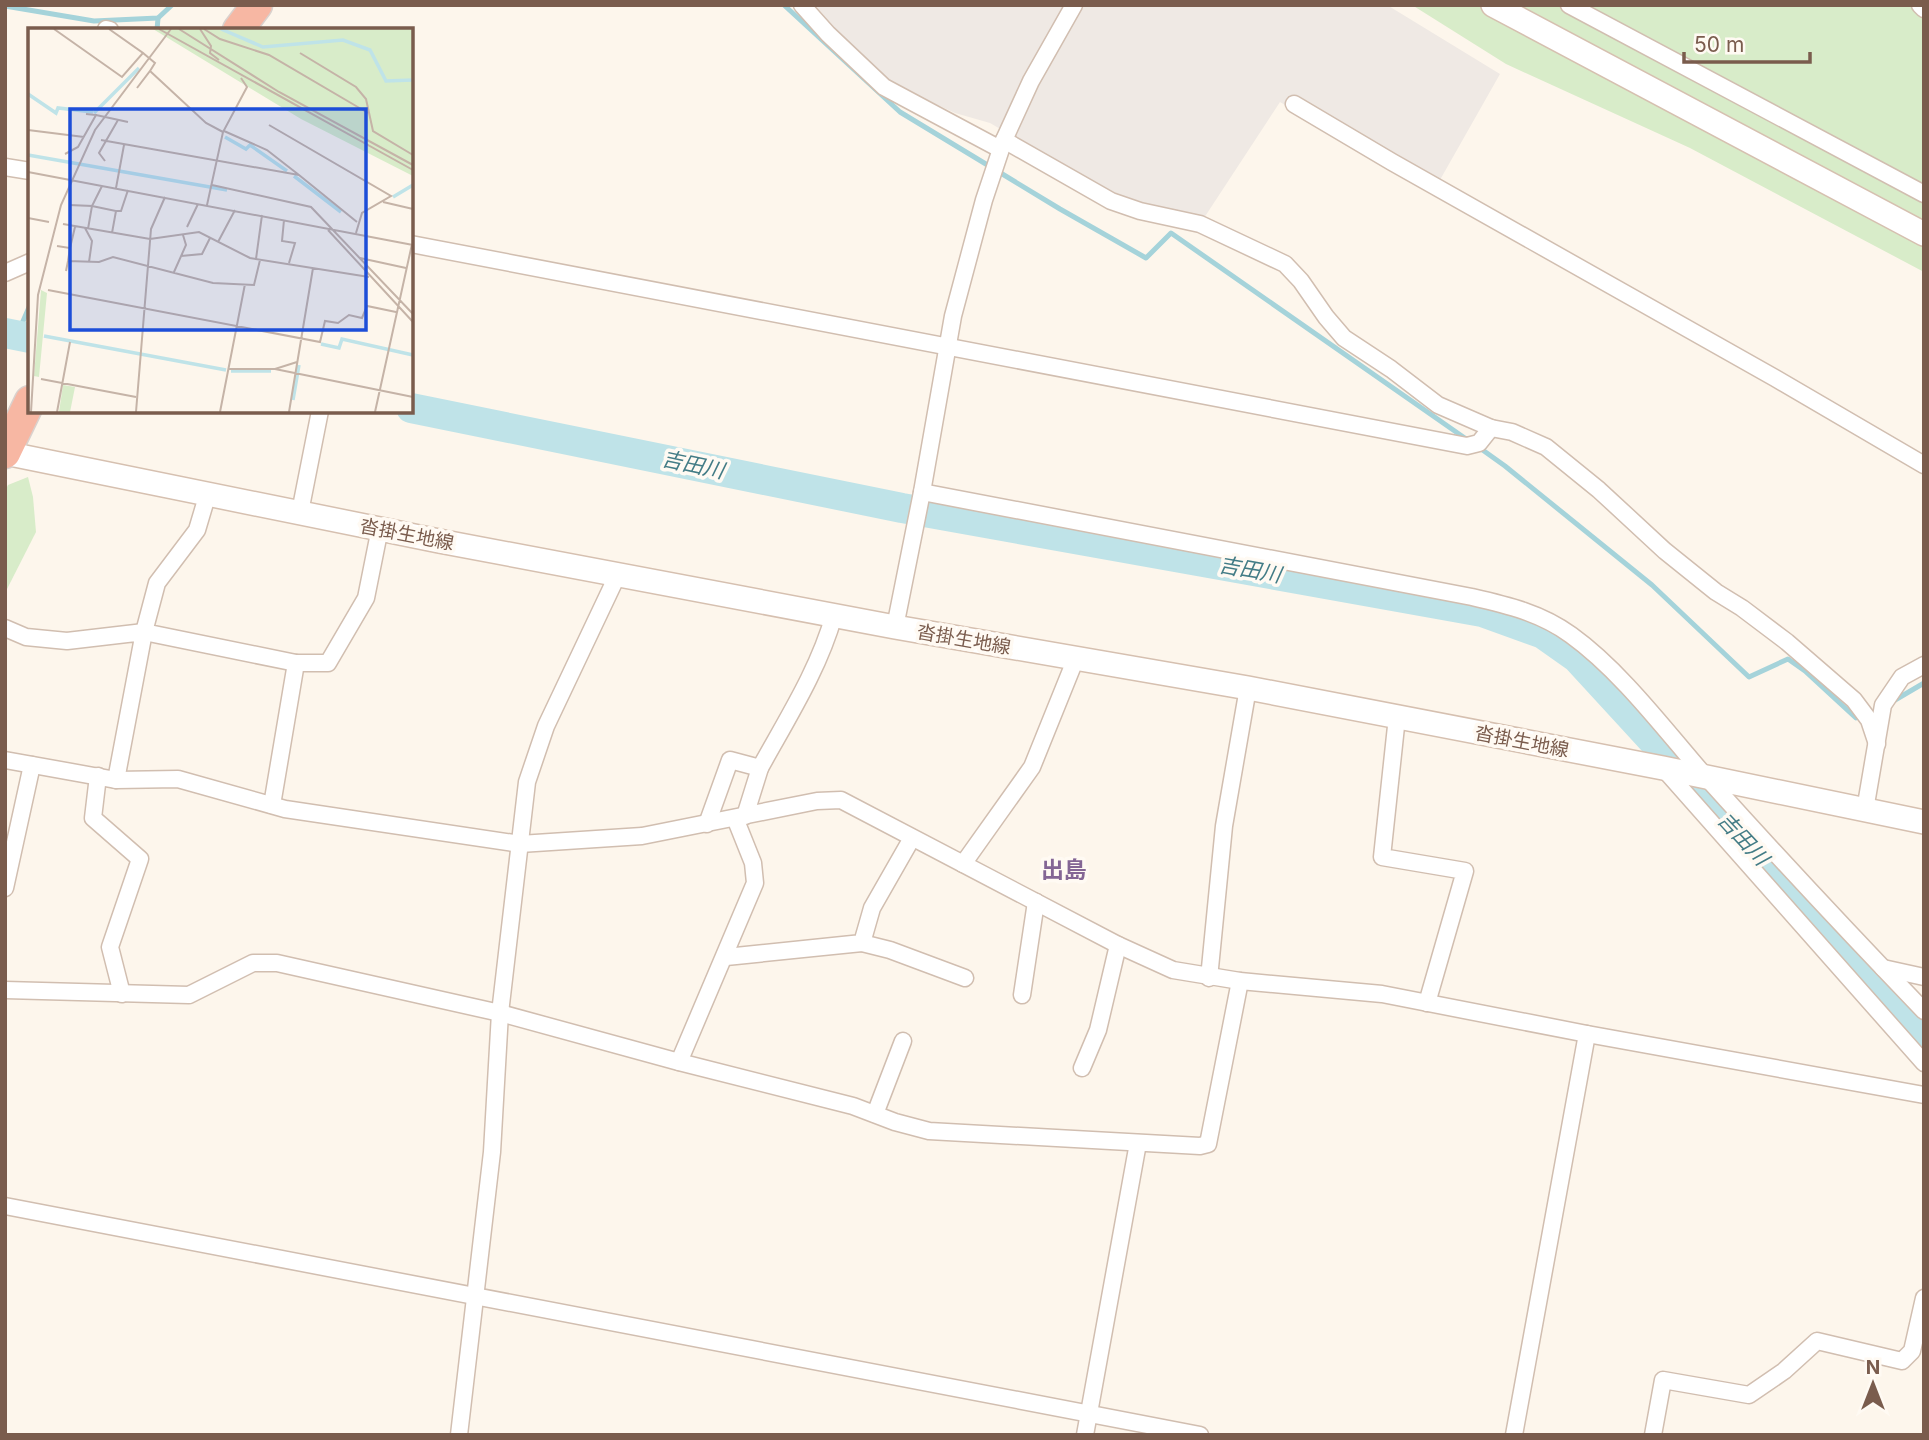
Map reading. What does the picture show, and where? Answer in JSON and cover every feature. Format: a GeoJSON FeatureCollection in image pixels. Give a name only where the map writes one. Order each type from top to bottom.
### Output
{"type":"FeatureCollection","features":[{"type":"Feature","properties":{"kind":"highway"},"geometry":{"type":"LineString","coordinates":[[240,28],[257,5]]}},
{"type":"Feature","properties":{"kind":"highway"},"geometry":{"type":"LineString","coordinates":[[5,453],[28,405]]}},
{"type":"Feature","properties":{"kind":"main road"},"geometry":{"type":"LineString","coordinates":[[1493,5],[1924,233]]}},
{"type":"Feature","properties":{"kind":"main road","name":"沓掛生地線"},"geometry":{"type":"LineString","coordinates":[[5,453],[618,574],[1248,688],[1924,821]]}},
{"type":"Feature","properties":{"kind":"street"},"geometry":{"type":"LineString","coordinates":[[802,5],[828,34],[884,87],[1111,201],[1140,211],[1200,224],[1285,264],[1344,338],[1391,369],[1437,405],[1546,447],[1599,490],[1675,559],[1716,592],[1787,642],[1854,700],[1869,720],[1877,744]]}},
{"type":"Feature","properties":{"kind":"street"},"geometry":{"type":"LineString","coordinates":[[895,626],[957,303],[1002,145],[1031,81],[1074,5]]}},
{"type":"Feature","properties":{"kind":"street"},"geometry":{"type":"LineString","coordinates":[[1569,5],[1924,194]]}},
{"type":"Feature","properties":{"kind":"street"},"geometry":{"type":"LineString","coordinates":[[1294,104],[1740,357],[1924,465]]}},
{"type":"Feature","properties":{"kind":"street"},"geometry":{"type":"LineString","coordinates":[[5,167],[28,171]]}},
{"type":"Feature","properties":{"kind":"street"},"geometry":{"type":"LineString","coordinates":[[413,244],[1467,446],[1479,443],[1491,428]]}},
{"type":"Feature","properties":{"kind":"street"},"geometry":{"type":"LineString","coordinates":[[5,273],[28,263]]}},
{"type":"Feature","properties":{"kind":"street"},"geometry":{"type":"LineString","coordinates":[[300,512],[320,413]]}},
{"type":"Feature","properties":{"kind":"street"},"geometry":{"type":"LineString","coordinates":[[116,780],[144,632],[158,583],[197,530],[208,493]]}},
{"type":"Feature","properties":{"kind":"street"},"geometry":{"type":"LineString","coordinates":[[922,493],[1472,597],[1545,618],[1572,635],[1645,706],[1706,777],[1924,1011]]}},
{"type":"Feature","properties":{"kind":"street"},"geometry":{"type":"LineString","coordinates":[[5,628],[26,637],[67,640],[144,632],[296,663],[328,663],[366,598],[380,528]]}},
{"type":"Feature","properties":{"kind":"street"},"geometry":{"type":"LineString","coordinates":[[459,1435],[473,1296],[492,1152],[500,1013],[527,782],[546,726],[618,574]]}},
{"type":"Feature","properties":{"kind":"street"},"geometry":{"type":"LineString","coordinates":[[679,1062],[726,957],[755,883],[754,863],[740,817],[760,768],[807,683],[834,615]]}},
{"type":"Feature","properties":{"kind":"street"},"geometry":{"type":"LineString","coordinates":[[964,864],[1032,767],[1076,658]]}},
{"type":"Feature","properties":{"kind":"street"},"geometry":{"type":"LineString","coordinates":[[272,805],[296,663]]}},
{"type":"Feature","properties":{"kind":"street"},"geometry":{"type":"LineString","coordinates":[[1865,810],[1883,705],[1902,677],[1924,665]]}},
{"type":"Feature","properties":{"kind":"street"},"geometry":{"type":"LineString","coordinates":[[1209,978],[1224,826],[1248,688]]}},
{"type":"Feature","properties":{"kind":"street"},"geometry":{"type":"LineString","coordinates":[[1397,717],[1382,857],[1465,871],[1427,1003]]}},
{"type":"Feature","properties":{"kind":"street"},"geometry":{"type":"LineString","coordinates":[[5,760],[116,780],[178,779],[285,809],[520,844],[642,836],[817,800],[841,800],[1118,945],[1173,970],[1209,978],[1382,994],[1924,1095]]}},
{"type":"Feature","properties":{"kind":"street"},"geometry":{"type":"LineString","coordinates":[[707,824],[730,760],[760,768]]}},
{"type":"Feature","properties":{"kind":"street"},"geometry":{"type":"LineString","coordinates":[[5,888],[32,765]]}},
{"type":"Feature","properties":{"kind":"street"},"geometry":{"type":"LineString","coordinates":[[1664,768],[1924,1063]]}},
{"type":"Feature","properties":{"kind":"street"},"geometry":{"type":"LineString","coordinates":[[98,776],[93,818],[140,859],[110,947],[122,994]]}},
{"type":"Feature","properties":{"kind":"street"},"geometry":{"type":"LineString","coordinates":[[862,943],[872,908],[912,838]]}},
{"type":"Feature","properties":{"kind":"street"},"geometry":{"type":"LineString","coordinates":[[1022,995],[1036,902]]}},
{"type":"Feature","properties":{"kind":"street"},"geometry":{"type":"LineString","coordinates":[[726,957],[862,943],[890,950],[965,978]]}},
{"type":"Feature","properties":{"kind":"street"},"geometry":{"type":"LineString","coordinates":[[1082,1068],[1098,1030],[1118,945]]}},
{"type":"Feature","properties":{"kind":"street"},"geometry":{"type":"LineString","coordinates":[[5,990],[189,995],[253,963],[277,963],[500,1013],[853,1106],[929,1131],[1200,1146],[1208,1144],[1240,981]]}},
{"type":"Feature","properties":{"kind":"street"},"geometry":{"type":"LineString","coordinates":[[1883,968],[1924,977]]}},
{"type":"Feature","properties":{"kind":"street"},"geometry":{"type":"LineString","coordinates":[[1514,1435],[1587,1034]]}},
{"type":"Feature","properties":{"kind":"street"},"geometry":{"type":"LineString","coordinates":[[875,1114],[903,1041]]}},
{"type":"Feature","properties":{"kind":"street"},"geometry":{"type":"LineString","coordinates":[[1085,1435],[1138,1143]]}},
{"type":"Feature","properties":{"kind":"street"},"geometry":{"type":"LineString","coordinates":[[5,1206],[1199,1435]]}},
{"type":"Feature","properties":{"kind":"street"},"geometry":{"type":"LineString","coordinates":[[1653,1435],[1663,1380],[1749,1395],[1784,1371],[1818,1341],[1902,1362],[1912,1351],[1924,1298]]}},
{"type":"Feature","properties":{"kind":"shaded area"},"geometry":{"type":"Polygon","coordinates":[[[815,5],[1387,5],[1500,74],[1432,194],[1280,102],[1204,218],[1121,199],[990,123],[955,113],[897,86],[868,66],[815,5]]]}},
{"type":"Feature","properties":{"kind":"green space"},"geometry":{"type":"Polygon","coordinates":[[[1412,5],[1924,5],[1924,272],[1690,148],[1506,64],[1412,5]]]}},
{"type":"Feature","properties":{"kind":"green space"},"geometry":{"type":"Polygon","coordinates":[[[28,477],[36,532],[5,593],[5,491],[8,485],[28,477]]]}},
{"type":"Feature","properties":{"kind":"waterway"},"geometry":{"type":"LineString","coordinates":[[5,6],[94,21],[158,18],[172,5]]}},
{"type":"Feature","properties":{"kind":"waterway"},"geometry":{"type":"LineString","coordinates":[[784,5],[900,112],[1146,258],[1171,233],[1469,441]]}},
{"type":"Feature","properties":{"kind":"waterway"},"geometry":{"type":"LineString","coordinates":[[157,28],[158,18]]}},
{"type":"Feature","properties":{"kind":"waterway"},"geometry":{"type":"LineString","coordinates":[[17,335],[28,310]]}},
{"type":"Feature","properties":{"kind":"waterway","name":"吉田川"},"geometry":{"type":"LineString","coordinates":[[5,333],[28,338]]}},
{"type":"Feature","properties":{"kind":"waterway","name":"吉田川"},"geometry":{"type":"LineString","coordinates":[[413,408],[902,508],[1482,612],[1543,634],[1577,658],[1924,1036]]}},
{"type":"Feature","properties":{"kind":"waterway"},"geometry":{"type":"LineString","coordinates":[[1477,446],[1652,585],[1749,677],[1788,659],[1856,718],[1862,716]]}},
{"type":"Feature","properties":{"kind":"waterway"},"geometry":{"type":"LineString","coordinates":[[1890,703],[1924,683]]}},
{"type":"Feature","properties":{"kind":"district","name":"出島"},"geometry":{"type":"Point","coordinates":[1064,870]}}]}
